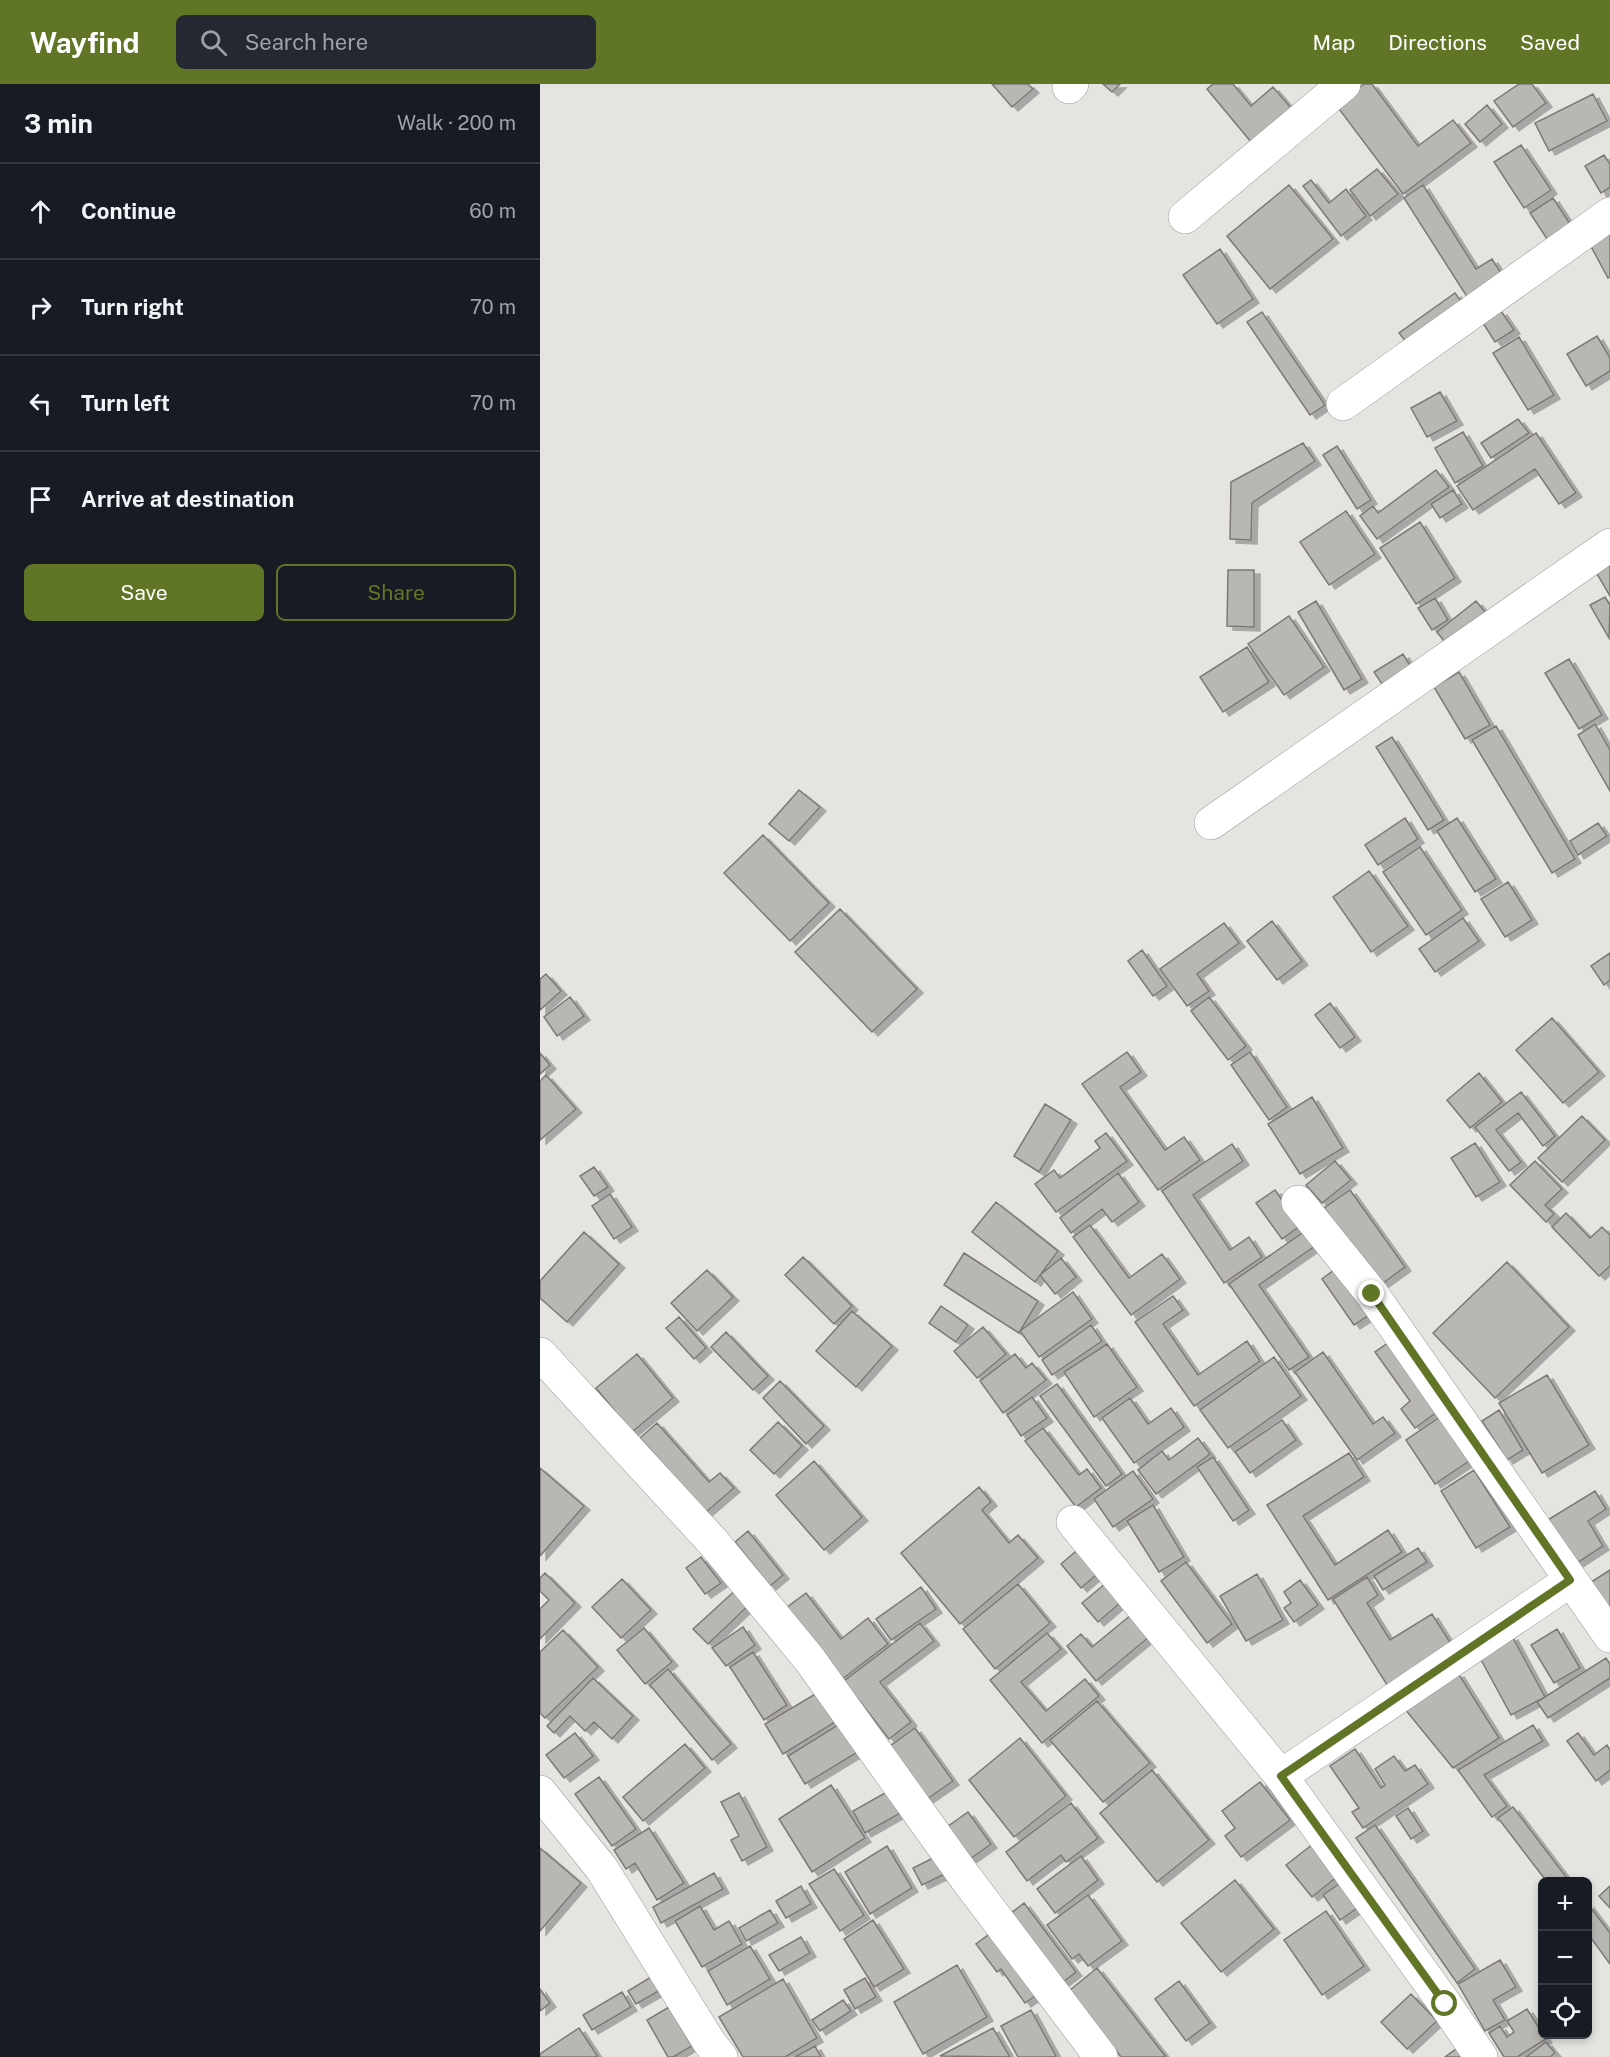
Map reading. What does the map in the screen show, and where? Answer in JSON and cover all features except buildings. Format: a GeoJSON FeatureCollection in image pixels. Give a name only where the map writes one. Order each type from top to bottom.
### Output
{"type":"FeatureCollection","features":[{"type":"Feature","properties":{"kind":"street"},"geometry":{"type":"LineString","coordinates":[[1185,217],[1344,84]]}},
{"type":"Feature","properties":{"kind":"street"},"geometry":{"type":"LineString","coordinates":[[1343,404],[1610,214]]}},
{"type":"Feature","properties":{"kind":"street"},"geometry":{"type":"LineString","coordinates":[[1211,823],[1610,545]]}},
{"type":"Feature","properties":{"kind":"street"},"geometry":{"type":"LineString","coordinates":[[1298,1202],[1372,1294],[1610,1636]]}},
{"type":"Feature","properties":{"kind":"street"},"geometry":{"type":"LineString","coordinates":[[540,1354],[713,1542],[810,1660],[965,1877],[1101,2057]]}},
{"type":"Feature","properties":{"kind":"street"},"geometry":{"type":"LineString","coordinates":[[1073,1522],[1281,1776],[1481,2057]]}},
{"type":"Feature","properties":{"kind":"street"},"geometry":{"type":"LineString","coordinates":[[1281,1776],[1570,1580]]}},
{"type":"Feature","properties":{"kind":"street"},"geometry":{"type":"LineString","coordinates":[[540,1792],[602,1869],[709,2042],[721,2057]]}},
{"type":"Feature","properties":{"kind":"route"},"geometry":{"type":"LineString","coordinates":[[1372,1294],[1570,1580],[1281,1776],[1445,2004]]}}]}
